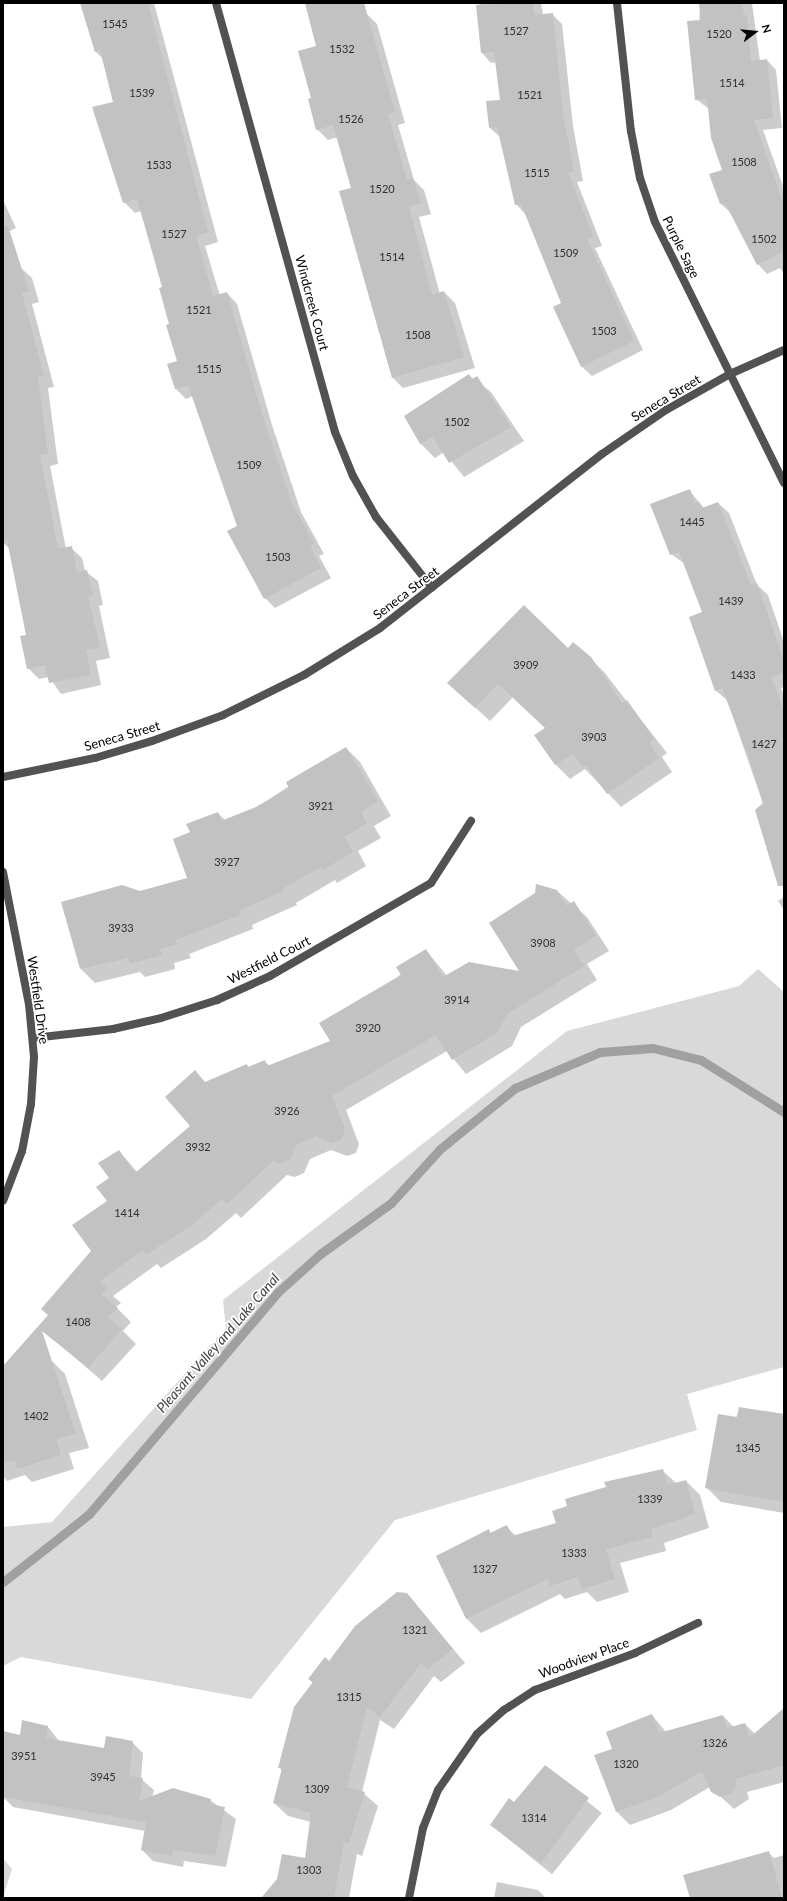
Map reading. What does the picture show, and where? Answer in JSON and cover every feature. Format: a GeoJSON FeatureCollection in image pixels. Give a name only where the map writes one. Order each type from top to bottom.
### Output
{"type":"FeatureCollection","features":[{"type":"Feature","properties":{"kind":"street","name":"Windcreek Court"},"geometry":{"type":"LineString","coordinates":[[216,3],[335,432],[353,476],[376,517],[432,588]]}},
{"type":"Feature","properties":{"kind":"street","name":"Purple Sage"},"geometry":{"type":"LineString","coordinates":[[617,3],[640,178],[655,222],[784,483]]}},
{"type":"Feature","properties":{"kind":"street","name":"Seneca Street"},"geometry":{"type":"LineString","coordinates":[[3,776],[95,758],[223,715],[304,675],[380,628],[602,454],[666,410],[730,374],[784,350]]}},
{"type":"Feature","properties":{"kind":"street","name":"Westfield Court"},"geometry":{"type":"LineString","coordinates":[[33,1038],[112,1029],[161,1018],[217,1000],[270,976],[431,883],[471,821]]}},
{"type":"Feature","properties":{"kind":"street","name":"Westfield Drive"},"geometry":{"type":"LineString","coordinates":[[3,872],[33,1038],[31,1104],[22,1150],[3,1201]]}},
{"type":"Feature","properties":{"kind":"street","name":"Woodview Place"},"geometry":{"type":"LineString","coordinates":[[409,1898],[423,1828],[438,1790],[477,1734],[504,1710],[535,1690],[635,1653],[698,1623]]}},
{"type":"Feature","properties":{"kind":"shaded area"},"geometry":{"type":"Polygon","coordinates":[[[758,969],[784,992],[784,1367],[687,1394],[697,1430],[395,1520],[251,1699],[21,1657],[3,1666],[3,1527],[52,1522],[226,1328],[223,1300],[567,1031],[739,986],[758,969]]]}},
{"type":"Feature","properties":{"kind":"shaded area"},"geometry":{"type":"Polygon","coordinates":[[[3,1858],[12,1869],[3,1897],[3,1858]]]}},
{"type":"Feature","properties":{"kind":"building"},"geometry":{"type":"Polygon","coordinates":[[[80,3],[148,3],[208,232],[196,236],[213,296],[227,292],[262,414],[291,501],[314,543],[310,546],[321,568],[264,599],[227,531],[237,526],[188,385],[175,389],[167,364],[177,361],[166,325],[169,324],[159,288],[162,287],[137,199],[123,203],[92,107],[113,102],[100,50],[95,52],[80,3]]]}},
{"type":"Feature","properties":{"kind":"building"},"geometry":{"type":"Polygon","coordinates":[[[305,3],[364,3],[395,112],[388,114],[407,180],[413,178],[421,203],[409,206],[432,295],[444,291],[464,357],[392,378],[339,191],[351,188],[333,125],[316,130],[308,99],[311,98],[298,51],[316,46],[305,3]]]}},
{"type":"Feature","properties":{"kind":"building"},"geometry":{"type":"Polygon","coordinates":[[[533,3],[534,15],[553,13],[563,116],[574,171],[568,172],[593,236],[587,239],[634,341],[581,367],[553,307],[561,303],[521,204],[515,205],[497,127],[489,128],[486,101],[500,100],[494,52],[481,53],[476,5],[533,3]]]}},
{"type":"Feature","properties":{"kind":"building"},"geometry":{"type":"Polygon","coordinates":[[[699,3],[742,3],[744,15],[747,15],[751,61],[767,59],[773,118],[754,120],[784,205],[784,251],[757,265],[725,203],[720,204],[709,174],[722,170],[711,138],[707,98],[695,100],[687,21],[701,20],[699,3]]]}},
{"type":"Feature","properties":{"kind":"building"},"geometry":{"type":"Polygon","coordinates":[[[3,226],[8,226],[29,291],[22,293],[44,376],[38,377],[48,454],[40,455],[58,549],[72,546],[77,572],[87,570],[93,595],[88,596],[100,648],[86,650],[91,675],[49,683],[45,665],[27,669],[20,636],[26,635],[7,540],[3,541],[3,226]]]}},
{"type":"Feature","properties":{"kind":"building"},"geometry":{"type":"Polygon","coordinates":[[[469,374],[471,380],[477,376],[511,427],[449,463],[433,437],[420,444],[404,416],[469,374]]]}},
{"type":"Feature","properties":{"kind":"building"},"geometry":{"type":"Polygon","coordinates":[[[690,489],[695,504],[699,502],[702,508],[718,502],[751,585],[757,583],[784,661],[784,672],[771,677],[784,711],[784,886],[778,886],[755,810],[763,803],[750,761],[722,688],[715,691],[689,617],[702,612],[679,552],[670,555],[650,504],[690,489]]]}},
{"type":"Feature","properties":{"kind":"building"},"geometry":{"type":"Polygon","coordinates":[[[524,605],[568,648],[573,642],[591,657],[622,703],[627,700],[654,739],[649,742],[659,758],[607,794],[586,765],[583,767],[573,754],[555,765],[534,735],[545,728],[498,684],[475,708],[447,683],[524,605]]]}},
{"type":"Feature","properties":{"kind":"building"},"geometry":{"type":"Polygon","coordinates":[[[346,747],[378,801],[361,812],[367,823],[345,837],[353,852],[323,870],[321,867],[282,889],[284,891],[238,911],[240,915],[176,940],[177,944],[160,949],[162,955],[130,964],[128,958],[80,969],[61,902],[122,885],[140,891],[187,878],[173,839],[190,832],[186,824],[218,812],[221,821],[256,807],[289,788],[286,782],[346,747]]]}},
{"type":"Feature","properties":{"kind":"building"},"geometry":{"type":"Polygon","coordinates":[[[536,884],[557,890],[567,906],[574,901],[596,936],[574,950],[584,966],[507,1014],[498,1032],[452,1060],[436,1035],[332,1096],[345,1129],[342,1139],[332,1143],[316,1136],[296,1145],[291,1159],[280,1164],[273,1161],[227,1204],[222,1199],[192,1225],[146,1255],[143,1250],[100,1281],[108,1289],[101,1294],[118,1308],[108,1317],[122,1329],[88,1368],[42,1331],[76,1434],[56,1439],[61,1455],[17,1469],[15,1460],[3,1464],[3,1366],[48,1315],[41,1309],[91,1251],[72,1225],[107,1201],[96,1187],[109,1178],[98,1163],[119,1150],[135,1173],[190,1126],[165,1097],[195,1070],[205,1082],[247,1064],[248,1067],[265,1060],[267,1066],[330,1041],[319,1023],[401,975],[396,967],[426,949],[443,977],[469,962],[519,971],[489,923],[535,893],[536,884]]]}},
{"type":"Feature","properties":{"kind":"building"},"geometry":{"type":"Polygon","coordinates":[[[739,1407],[784,1414],[784,1502],[705,1488],[718,1414],[737,1417],[739,1407]]]}},
{"type":"Feature","properties":{"kind":"building"},"geometry":{"type":"Polygon","coordinates":[[[663,1469],[667,1485],[686,1480],[695,1514],[651,1529],[653,1537],[606,1549],[615,1579],[582,1589],[578,1577],[550,1586],[548,1579],[466,1619],[436,1556],[489,1529],[490,1533],[507,1525],[512,1536],[556,1523],[552,1511],[567,1506],[565,1499],[606,1487],[604,1482],[663,1469]]]}},
{"type":"Feature","properties":{"kind":"building"},"geometry":{"type":"Polygon","coordinates":[[[397,1592],[407,1593],[453,1649],[427,1670],[421,1663],[380,1717],[367,1707],[347,1787],[365,1792],[349,1843],[344,1842],[334,1898],[261,1898],[277,1879],[282,1854],[305,1858],[311,1813],[273,1803],[282,1768],[278,1768],[294,1707],[313,1682],[308,1679],[325,1657],[329,1661],[355,1626],[397,1592]]]}},
{"type":"Feature","properties":{"kind":"building"},"geometry":{"type":"Polygon","coordinates":[[[784,1708],[784,1765],[735,1779],[737,1786],[730,1794],[720,1797],[711,1792],[702,1771],[658,1797],[616,1812],[594,1755],[612,1749],[606,1732],[652,1714],[659,1733],[723,1715],[727,1728],[745,1723],[749,1738],[784,1708]]]}},
{"type":"Feature","properties":{"kind":"building"},"geometry":{"type":"Polygon","coordinates":[[[22,1720],[48,1726],[46,1738],[104,1748],[106,1736],[133,1741],[129,1776],[143,1778],[139,1801],[173,1788],[211,1799],[210,1804],[225,1807],[215,1856],[173,1850],[172,1856],[141,1850],[146,1822],[3,1797],[3,1731],[20,1735],[22,1720]]]}},
{"type":"Feature","properties":{"kind":"building"},"geometry":{"type":"Polygon","coordinates":[[[545,1765],[589,1798],[541,1863],[490,1825],[509,1798],[514,1802],[545,1765]]]}},
{"type":"Feature","properties":{"kind":"building"},"geometry":{"type":"Polygon","coordinates":[[[769,1851],[782,1898],[690,1898],[683,1875],[769,1851]]]}},
{"type":"Feature","properties":{"kind":"waterway","name":"Pleasant Valley and Lake Canal"},"geometry":{"type":"LineString","coordinates":[[3,1582],[89,1514],[278,1292],[320,1254],[391,1203],[440,1149],[515,1088],[600,1052],[653,1048],[701,1060],[784,1112]]}}]}
